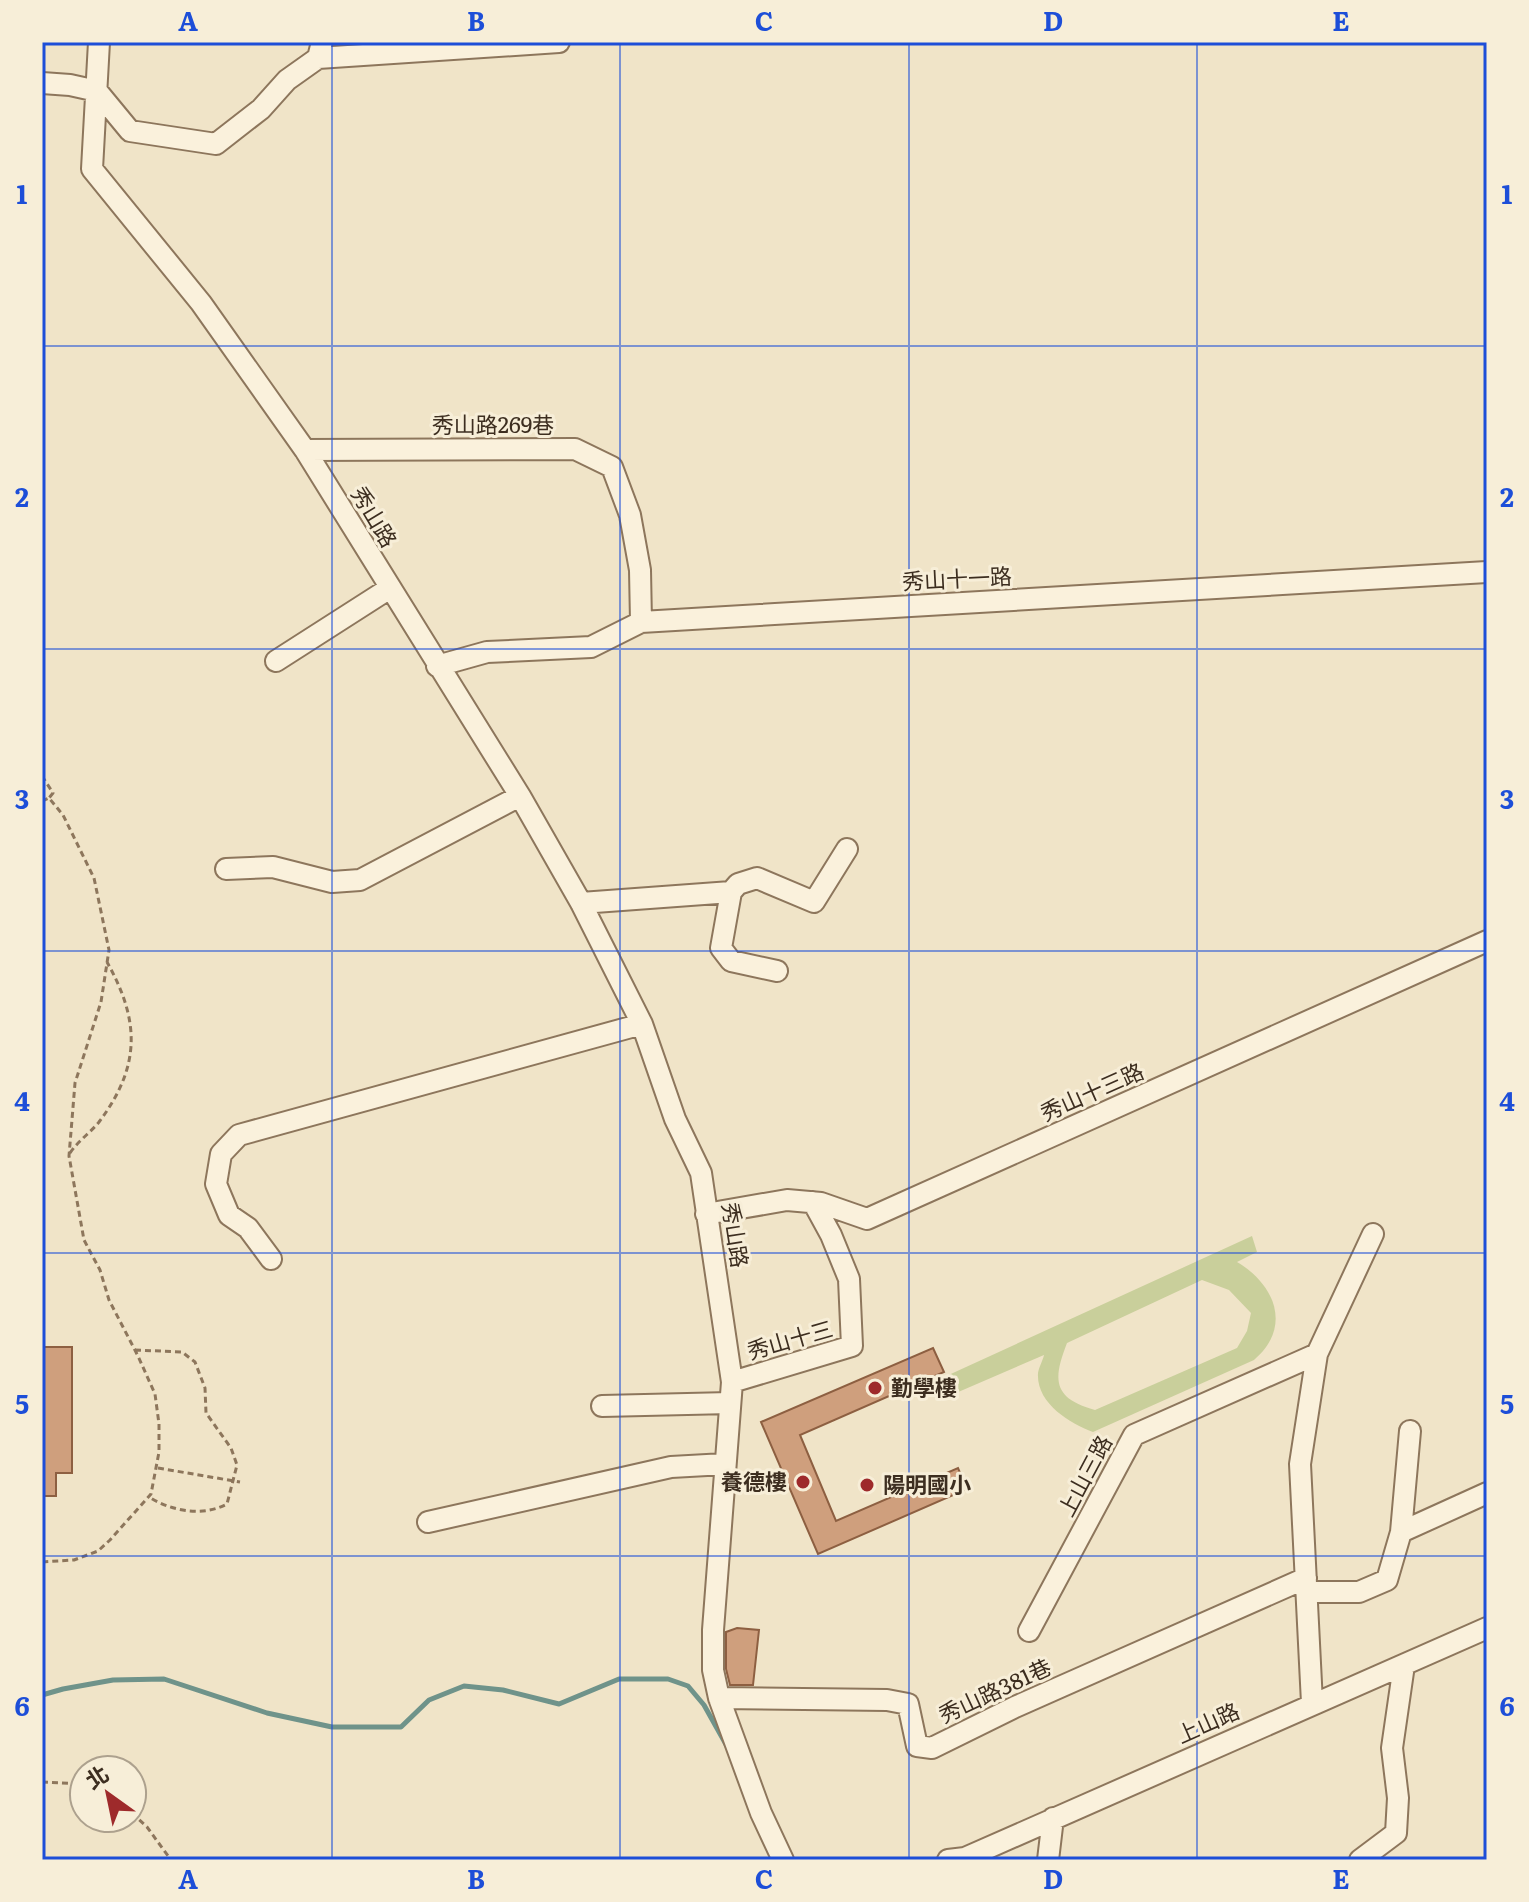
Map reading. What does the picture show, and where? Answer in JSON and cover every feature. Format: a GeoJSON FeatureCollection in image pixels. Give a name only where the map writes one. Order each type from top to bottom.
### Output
{"type":"FeatureCollection","features":[{"type":"Feature","properties":{"kind":"street","name":"秀山路"},"geometry":{"type":"LineString","coordinates":[[99,42],[92,169],[201,303],[305,450],[437,666],[479,728],[581,903],[642,1024],[675,1119],[701,1173],[732,1382],[713,1632],[713,1670],[719,1698],[761,1813],[783,1860]]}},
{"type":"Feature","properties":{"kind":"street"},"geometry":{"type":"LineString","coordinates":[[42,83],[97,91],[130,131],[216,144],[261,109],[320,50],[559,42]]}},
{"type":"Feature","properties":{"kind":"street","name":"秀山路269巷"},"geometry":{"type":"LineString","coordinates":[[305,450],[575,449],[612,467],[632,529],[640,570],[641,622]]}},
{"type":"Feature","properties":{"kind":"street","name":"秀山十一路"},"geometry":{"type":"LineString","coordinates":[[437,666],[487,652],[591,647],[641,622],[1487,572]]}},
{"type":"Feature","properties":{"kind":"street"},"geometry":{"type":"LineString","coordinates":[[276,661],[390,588]]}},
{"type":"Feature","properties":{"kind":"street"},"geometry":{"type":"LineString","coordinates":[[226,869],[273,867],[332,882],[360,880],[520,796]]}},
{"type":"Feature","properties":{"kind":"street"},"geometry":{"type":"LineString","coordinates":[[777,971],[731,961],[721,948],[731,892],[738,884],[757,878],[814,902],[847,849]]}},
{"type":"Feature","properties":{"kind":"street"},"geometry":{"type":"LineString","coordinates":[[581,903],[731,892]]}},
{"type":"Feature","properties":{"kind":"street","name":"秀山十三路"},"geometry":{"type":"LineString","coordinates":[[706,1214],[787,1200],[813,1202],[867,1219],[1487,941]]}},
{"type":"Feature","properties":{"kind":"street"},"geometry":{"type":"LineString","coordinates":[[271,1259],[248,1228],[229,1215],[216,1184],[221,1154],[239,1135],[642,1024]]}},
{"type":"Feature","properties":{"kind":"street","name":"秀山十三"},"geometry":{"type":"LineString","coordinates":[[732,1382],[852,1346],[849,1279],[813,1202]]}},
{"type":"Feature","properties":{"kind":"street"},"geometry":{"type":"LineString","coordinates":[[1312,1703],[1300,1464],[1317,1354],[1373,1234]]}},
{"type":"Feature","properties":{"kind":"street","name":"上山三路"},"geometry":{"type":"LineString","coordinates":[[1029,1631],[1134,1435],[1317,1354]]}},
{"type":"Feature","properties":{"kind":"street"},"geometry":{"type":"LineString","coordinates":[[602,1406],[730,1403]]}},
{"type":"Feature","properties":{"kind":"street"},"geometry":{"type":"LineString","coordinates":[[1306,1585],[1359,1592],[1387,1580],[1401,1532],[1410,1431]]}},
{"type":"Feature","properties":{"kind":"street"},"geometry":{"type":"LineString","coordinates":[[428,1522],[671,1467],[725,1464]]}},
{"type":"Feature","properties":{"kind":"street"},"geometry":{"type":"LineString","coordinates":[[1401,1532],[1487,1493]]}},
{"type":"Feature","properties":{"kind":"street","name":"秀山路381巷"},"geometry":{"type":"LineString","coordinates":[[719,1698],[887,1700],[908,1704],[917,1746],[932,1748],[1015,1707],[1306,1585]]}},
{"type":"Feature","properties":{"kind":"street","name":"上山路"},"geometry":{"type":"LineString","coordinates":[[948,1860],[965,1858],[1487,1628]]}},
{"type":"Feature","properties":{"kind":"street"},"geometry":{"type":"LineString","coordinates":[[1360,1860],[1396,1833],[1398,1798],[1392,1748],[1404,1665]]}},
{"type":"Feature","properties":{"kind":"street"},"geometry":{"type":"LineString","coordinates":[[1048,1860],[1053,1818]]}},
{"type":"Feature","properties":{"kind":"path"},"geometry":{"type":"LineString","coordinates":[[42,776],[53,793],[42,801]]}},
{"type":"Feature","properties":{"kind":"path"},"geometry":{"type":"LineString","coordinates":[[42,1562],[74,1560],[98,1551],[149,1497],[158,1468],[159,1424],[155,1394],[109,1300],[100,1270],[84,1240],[69,1156],[75,1083],[101,1002],[109,950],[94,878],[63,815],[49,798]]}},
{"type":"Feature","properties":{"kind":"path"},"geometry":{"type":"LineString","coordinates":[[69,1156],[116,1098],[131,1059],[133,1030],[130,1014],[124,993],[107,962]]}},
{"type":"Feature","properties":{"kind":"path"},"geometry":{"type":"LineString","coordinates":[[135,1350],[182,1352],[195,1362],[205,1388],[209,1420],[234,1454],[237,1465],[227,1504],[220,1507],[187,1511],[149,1497]]}},
{"type":"Feature","properties":{"kind":"path"},"geometry":{"type":"LineString","coordinates":[[158,1468],[240,1482]]}},
{"type":"Feature","properties":{"kind":"path"},"geometry":{"type":"LineString","coordinates":[[42,1782],[68,1783]]}},
{"type":"Feature","properties":{"kind":"path"},"geometry":{"type":"LineString","coordinates":[[148,1828],[171,1860]]}},
{"type":"Feature","properties":{"kind":"green space"},"geometry":{"type":"Polygon","coordinates":[[[1252,1236],[1257,1252],[1237,1262],[1270,1295],[1276,1321],[1266,1348],[1254,1360],[1093,1432],[1065,1417],[1042,1394],[1038,1373],[1044,1355],[949,1396],[942,1378],[1252,1236]],[[1202,1280],[1067,1343],[1058,1377],[1064,1393],[1071,1400],[1095,1410],[1237,1348],[1247,1331],[1251,1313],[1229,1290],[1202,1280]]]}},
{"type":"Feature","properties":{"kind":"building"},"geometry":{"type":"Polygon","coordinates":[[[42,1347],[72,1347],[72,1473],[56,1473],[56,1496],[42,1496],[42,1347]]]}},
{"type":"Feature","properties":{"kind":"building"},"geometry":{"type":"Polygon","coordinates":[[[933,1348],[944,1372],[800,1435],[836,1521],[958,1468],[967,1489],[818,1554],[761,1422],[933,1348]]]}},
{"type":"Feature","properties":{"kind":"building"},"geometry":{"type":"Polygon","coordinates":[[[737,1628],[759,1630],[753,1685],[730,1685],[726,1669],[726,1632],[737,1628]]]}},
{"type":"Feature","properties":{"kind":"waterway"},"geometry":{"type":"LineString","coordinates":[[42,1695],[113,1680],[164,1679],[267,1713],[332,1727],[401,1727],[429,1700],[464,1686],[503,1690],[559,1704],[619,1679],[668,1679],[688,1686],[704,1705],[728,1748]]}},
{"type":"Feature","properties":{"kind":"place","name":"勤學樓"},"geometry":{"type":"Point","coordinates":[875,1388]}},
{"type":"Feature","properties":{"kind":"place","name":"養德樓"},"geometry":{"type":"Point","coordinates":[803,1482]}},
{"type":"Feature","properties":{"kind":"place","name":"陽明國小"},"geometry":{"type":"Point","coordinates":[867,1485]}}]}
